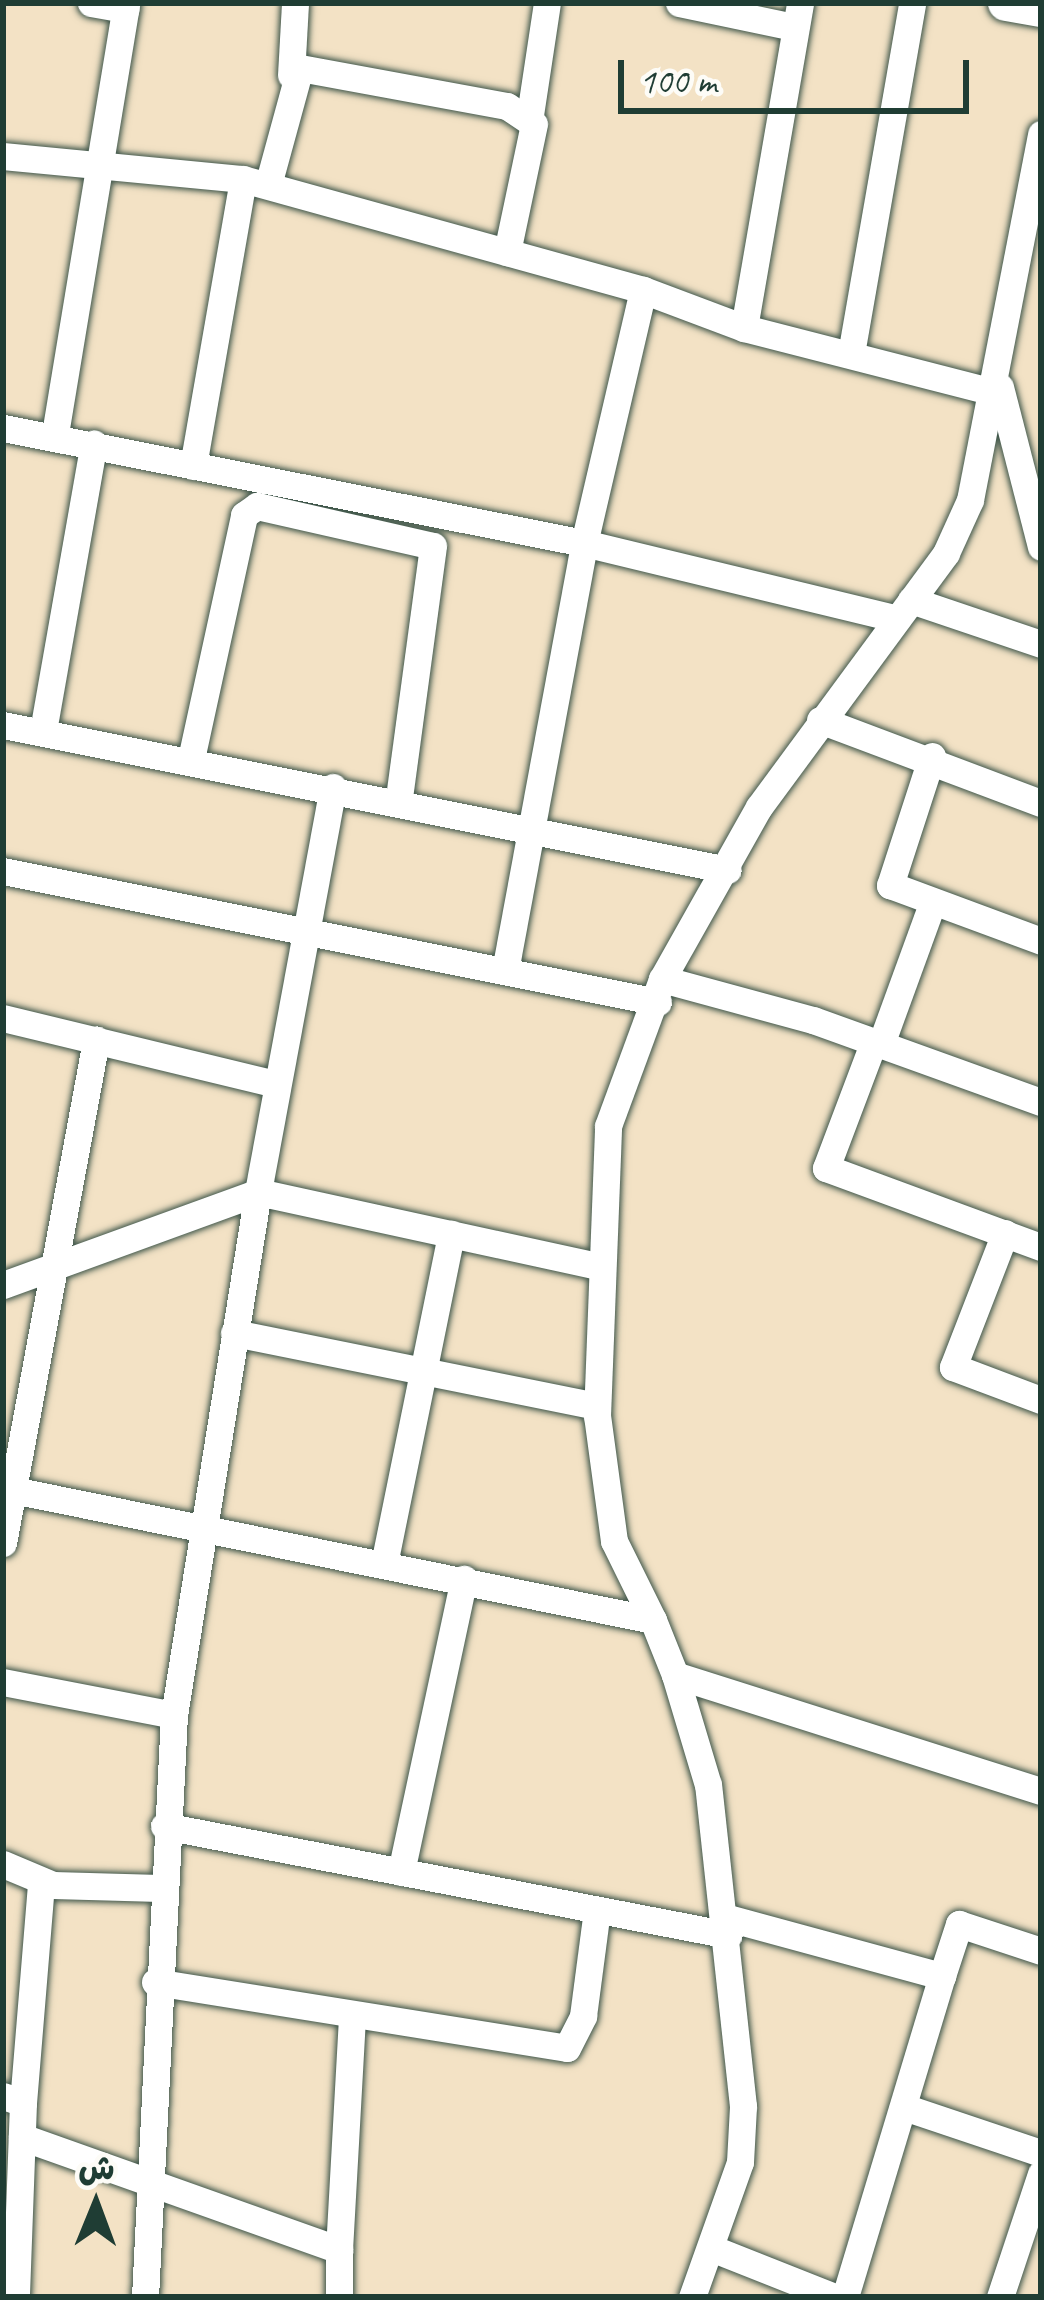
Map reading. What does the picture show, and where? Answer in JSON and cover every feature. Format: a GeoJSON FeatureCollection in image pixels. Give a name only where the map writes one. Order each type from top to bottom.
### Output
{"type":"FeatureCollection","features":[{"type":"Feature","properties":{"kind":"main road"},"geometry":{"type":"LineString","coordinates":[[1006,3],[1041,9]]}},
{"type":"Feature","properties":{"kind":"street"},"geometry":{"type":"LineString","coordinates":[[55,434],[95,161],[126,6],[91,3]]}},
{"type":"Feature","properties":{"kind":"street"},"geometry":{"type":"LineString","coordinates":[[193,466],[256,182],[291,75],[295,3]]}},
{"type":"Feature","properties":{"kind":"street"},"geometry":{"type":"LineString","coordinates":[[507,252],[547,3]]}},
{"type":"Feature","properties":{"kind":"street"},"geometry":{"type":"LineString","coordinates":[[679,3],[797,15],[745,328]]}},
{"type":"Feature","properties":{"kind":"street"},"geometry":{"type":"LineString","coordinates":[[851,354],[912,3]]}},
{"type":"Feature","properties":{"kind":"street"},"geometry":{"type":"LineString","coordinates":[[291,75],[315,65],[530,115]]}},
{"type":"Feature","properties":{"kind":"street"},"geometry":{"type":"LineString","coordinates":[[692,2297],[744,2138],[729,1927],[708,1785],[675,1675],[614,1541],[596,1406],[597,1266],[608,1126],[660,991],[728,870],[820,720],[904,610],[970,500],[1041,134]]}},
{"type":"Feature","properties":{"kind":"street"},"geometry":{"type":"LineString","coordinates":[[3,156],[95,161],[256,182],[644,290],[745,328],[996,384]]}},
{"type":"Feature","properties":{"kind":"street"},"geometry":{"type":"LineString","coordinates":[[505,971],[584,544],[644,290]]}},
{"type":"Feature","properties":{"kind":"street"},"geometry":{"type":"LineString","coordinates":[[996,384],[1037,518],[1041,547]]}},
{"type":"Feature","properties":{"kind":"street"},"geometry":{"type":"LineString","coordinates":[[3,428],[55,434],[904,610],[1041,644]]}},
{"type":"Feature","properties":{"kind":"street"},"geometry":{"type":"LineString","coordinates":[[43,731],[94,443]]}},
{"type":"Feature","properties":{"kind":"street"},"geometry":{"type":"LineString","coordinates":[[191,759],[244,515],[256,506],[433,546],[399,797]]}},
{"type":"Feature","properties":{"kind":"street"},"geometry":{"type":"LineString","coordinates":[[820,720],[932,756],[1041,803]]}},
{"type":"Feature","properties":{"kind":"street"},"geometry":{"type":"LineString","coordinates":[[3,725],[399,797],[728,870]]}},
{"type":"Feature","properties":{"kind":"street"},"geometry":{"type":"LineString","coordinates":[[932,756],[889,880],[932,904],[1041,941]]}},
{"type":"Feature","properties":{"kind":"street"},"geometry":{"type":"LineString","coordinates":[[145,2297],[155,1982],[174,1715],[276,1084],[333,787]]}},
{"type":"Feature","properties":{"kind":"street"},"geometry":{"type":"LineString","coordinates":[[3,871],[505,971],[660,991],[877,1043],[1041,1102]]}},
{"type":"Feature","properties":{"kind":"street"},"geometry":{"type":"LineString","coordinates":[[932,904],[826,1168],[1041,1246]]}},
{"type":"Feature","properties":{"kind":"street"},"geometry":{"type":"LineString","coordinates":[[3,1018],[276,1084]]}},
{"type":"Feature","properties":{"kind":"street"},"geometry":{"type":"LineString","coordinates":[[3,1544],[7,1488],[96,1040]]}},
{"type":"Feature","properties":{"kind":"street"},"geometry":{"type":"LineString","coordinates":[[3,1286],[258,1192],[597,1266]]}},
{"type":"Feature","properties":{"kind":"street"},"geometry":{"type":"LineString","coordinates":[[1005,1233],[952,1367],[1041,1400]]}},
{"type":"Feature","properties":{"kind":"street"},"geometry":{"type":"LineString","coordinates":[[384,1564],[451,1234]]}},
{"type":"Feature","properties":{"kind":"street"},"geometry":{"type":"LineString","coordinates":[[234,1333],[596,1406]]}},
{"type":"Feature","properties":{"kind":"street"},"geometry":{"type":"LineString","coordinates":[[7,1488],[653,1620]]}},
{"type":"Feature","properties":{"kind":"street"},"geometry":{"type":"LineString","coordinates":[[401,1872],[464,1579]]}},
{"type":"Feature","properties":{"kind":"street"},"geometry":{"type":"LineString","coordinates":[[675,1675],[1041,1791]]}},
{"type":"Feature","properties":{"kind":"street"},"geometry":{"type":"LineString","coordinates":[[3,1682],[174,1715]]}},
{"type":"Feature","properties":{"kind":"street"},"geometry":{"type":"LineString","coordinates":[[164,1826],[597,1910],[729,1927],[942,1976]]}},
{"type":"Feature","properties":{"kind":"street"},"geometry":{"type":"LineString","coordinates":[[3,1864],[41,1882],[160,1888]]}},
{"type":"Feature","properties":{"kind":"street"},"geometry":{"type":"LineString","coordinates":[[16,2297],[22,2137],[13,2100],[41,1882]]}},
{"type":"Feature","properties":{"kind":"street"},"geometry":{"type":"LineString","coordinates":[[155,1982],[567,2048],[583,2016],[597,1910]]}},
{"type":"Feature","properties":{"kind":"street"},"geometry":{"type":"LineString","coordinates":[[844,2297],[907,2108],[959,1924],[1041,1952]]}},
{"type":"Feature","properties":{"kind":"street"},"geometry":{"type":"LineString","coordinates":[[339,2297],[352,2014]]}},
{"type":"Feature","properties":{"kind":"street"},"geometry":{"type":"LineString","coordinates":[[907,2108],[1041,2153]]}},
{"type":"Feature","properties":{"kind":"street"},"geometry":{"type":"LineString","coordinates":[[22,2137],[149,2187],[339,2250]]}},
{"type":"Feature","properties":{"kind":"street"},"geometry":{"type":"LineString","coordinates":[[1000,2297],[1041,2174]]}},
{"type":"Feature","properties":{"kind":"street"},"geometry":{"type":"LineString","coordinates":[[711,2248],[835,2297]]}}]}
